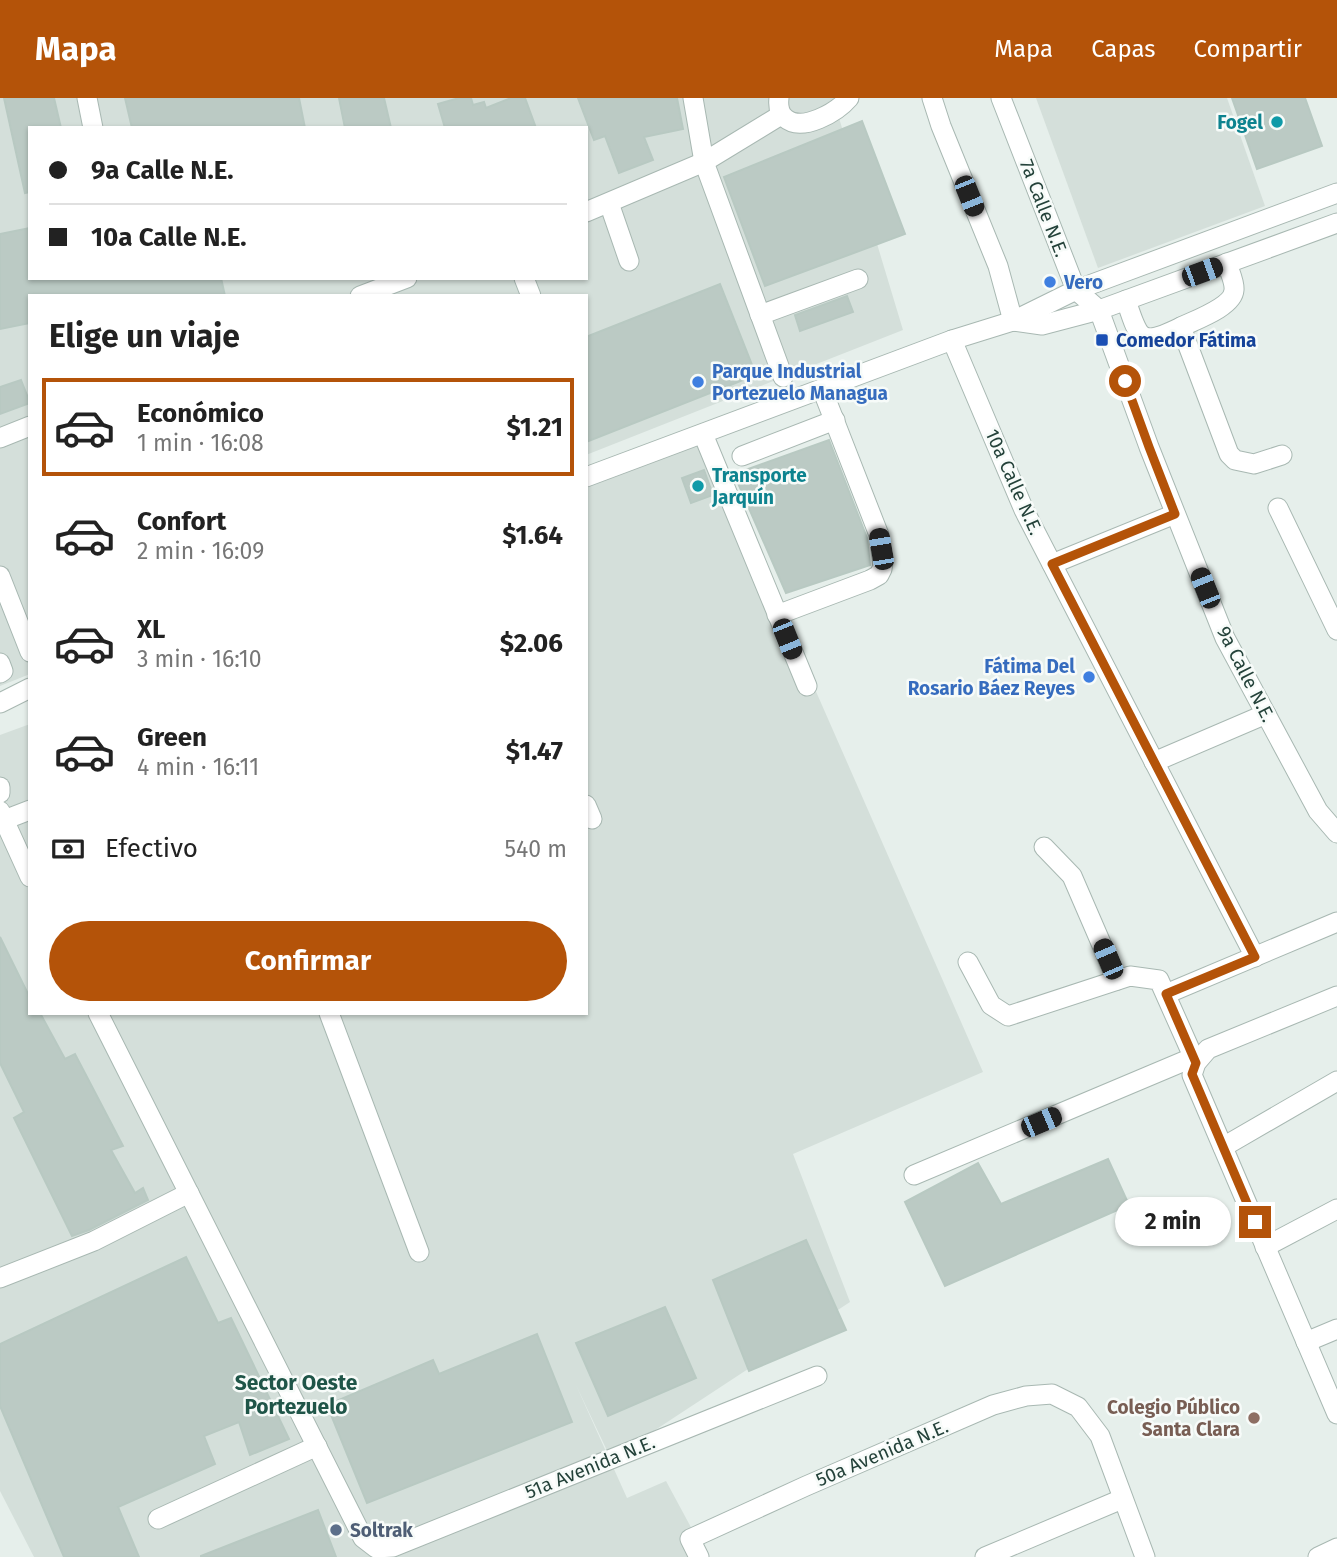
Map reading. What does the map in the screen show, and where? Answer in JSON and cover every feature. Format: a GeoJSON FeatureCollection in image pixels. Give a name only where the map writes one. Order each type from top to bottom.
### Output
{"type":"FeatureCollection","features":[{"type":"Feature","properties":{"kind":"street"},"geometry":{"type":"LineString","coordinates":[[87,98],[93,126]]}},
{"type":"Feature","properties":{"kind":"street"},"geometry":{"type":"LineString","coordinates":[[692,98],[704,162],[783,377]]}},
{"type":"Feature","properties":{"kind":"street"},"geometry":{"type":"LineString","coordinates":[[588,211],[704,162],[780,106],[790,122],[799,124],[830,113],[849,98]]}},
{"type":"Feature","properties":{"kind":"street"},"geometry":{"type":"LineString","coordinates":[[932,98],[940,126],[998,267],[1013,321]]}},
{"type":"Feature","properties":{"kind":"street","name":"7a Calle N.E."},"geometry":{"type":"LineString","coordinates":[[1001,98],[1076,290],[1099,310]]}},
{"type":"Feature","properties":{"kind":"street"},"geometry":{"type":"LineString","coordinates":[[588,476],[952,340],[1013,321],[1076,290],[1337,193]]}},
{"type":"Feature","properties":{"kind":"street"},"geometry":{"type":"LineString","coordinates":[[609,203],[629,261]]}},
{"type":"Feature","properties":{"kind":"street"},"geometry":{"type":"LineString","coordinates":[[1013,321],[1042,325],[1099,310],[1337,223]]}},
{"type":"Feature","properties":{"kind":"street"},"geometry":{"type":"LineString","coordinates":[[1126,300],[1133,322],[1143,337],[1150,340],[1229,303],[1234,288],[1227,263]]}},
{"type":"Feature","properties":{"kind":"street"},"geometry":{"type":"LineString","coordinates":[[760,315],[858,279]]}},
{"type":"Feature","properties":{"kind":"street"},"geometry":{"type":"LineString","coordinates":[[365,294],[402,280]]}},
{"type":"Feature","properties":{"kind":"street","name":"9a Calle N.E."},"geometry":{"type":"LineString","coordinates":[[1099,310],[1149,447],[1225,638],[1318,811],[1337,833]]}},
{"type":"Feature","properties":{"kind":"street"},"geometry":{"type":"LineString","coordinates":[[1181,327],[1229,454],[1235,460],[1254,464],[1282,455]]}},
{"type":"Feature","properties":{"kind":"street","name":"10a Calle N.E."},"geometry":{"type":"LineString","coordinates":[[952,340],[1024,510],[1255,957]]}},
{"type":"Feature","properties":{"kind":"street"},"geometry":{"type":"LineString","coordinates":[[777,615],[870,580],[879,575],[882,569],[879,535],[822,389]]}},
{"type":"Feature","properties":{"kind":"street"},"geometry":{"type":"LineString","coordinates":[[742,456],[835,420]]}},
{"type":"Feature","properties":{"kind":"street"},"geometry":{"type":"LineString","coordinates":[[0,438],[28,427]]}},
{"type":"Feature","properties":{"kind":"street"},"geometry":{"type":"LineString","coordinates":[[703,434],[807,687]]}},
{"type":"Feature","properties":{"kind":"street"},"geometry":{"type":"LineString","coordinates":[[1278,508],[1337,630]]}},
{"type":"Feature","properties":{"kind":"street"},"geometry":{"type":"LineString","coordinates":[[1052,564],[1175,514]]}},
{"type":"Feature","properties":{"kind":"street"},"geometry":{"type":"LineString","coordinates":[[0,576],[6,606],[28,648]]}},
{"type":"Feature","properties":{"kind":"street"},"geometry":{"type":"LineString","coordinates":[[0,663],[3,671],[0,673]]}},
{"type":"Feature","properties":{"kind":"street"},"geometry":{"type":"LineString","coordinates":[[0,703],[28,689]]}},
{"type":"Feature","properties":{"kind":"street"},"geometry":{"type":"LineString","coordinates":[[1154,762],[1266,714]]}},
{"type":"Feature","properties":{"kind":"street"},"geometry":{"type":"LineString","coordinates":[[0,788],[0,793]]}},
{"type":"Feature","properties":{"kind":"street"},"geometry":{"type":"LineString","coordinates":[[28,810],[2,815],[28,873]]}},
{"type":"Feature","properties":{"kind":"street"},"geometry":{"type":"LineString","coordinates":[[1044,847],[1072,876],[1117,980]]}},
{"type":"Feature","properties":{"kind":"street"},"geometry":{"type":"LineString","coordinates":[[1166,994],[1337,922]]}},
{"type":"Feature","properties":{"kind":"street"},"geometry":{"type":"LineString","coordinates":[[968,961],[991,1005],[1008,1016],[1130,976],[1159,980],[1195,1060],[1192,1074],[1337,1414]]}},
{"type":"Feature","properties":{"kind":"street"},"geometry":{"type":"LineString","coordinates":[[914,1175],[1195,1060],[1208,1049],[1337,996]]}},
{"type":"Feature","properties":{"kind":"street"},"geometry":{"type":"LineString","coordinates":[[99,1015],[317,1446],[158,1520]]}},
{"type":"Feature","properties":{"kind":"street"},"geometry":{"type":"LineString","coordinates":[[330,1015],[419,1252]]}},
{"type":"Feature","properties":{"kind":"street"},"geometry":{"type":"LineString","coordinates":[[1223,1147],[1337,1081]]}},
{"type":"Feature","properties":{"kind":"street"},"geometry":{"type":"LineString","coordinates":[[0,1278],[94,1241],[189,1193]]}},
{"type":"Feature","properties":{"kind":"street"},"geometry":{"type":"LineString","coordinates":[[1265,1247],[1337,1209]]}},
{"type":"Feature","properties":{"kind":"street"},"geometry":{"type":"LineString","coordinates":[[1306,1342],[1337,1329]]}},
{"type":"Feature","properties":{"kind":"street","name":"51a Avenida N.E."},"geometry":{"type":"LineString","coordinates":[[317,1446],[363,1538],[376,1548],[393,1547],[817,1376]]}},
{"type":"Feature","properties":{"kind":"street","name":"50a Avenida N.E."},"geometry":{"type":"LineString","coordinates":[[699,1557],[690,1539],[993,1405],[1026,1396],[1052,1394],[1078,1407],[1100,1436],[1122,1499]]}},
{"type":"Feature","properties":{"kind":"street"},"geometry":{"type":"LineString","coordinates":[[985,1557],[1122,1499],[1145,1557]]}},
{"type":"Feature","properties":{"kind":"street"},"geometry":{"type":"LineString","coordinates":[[1318,1557],[1337,1548]]}},
{"type":"Feature","properties":{"kind":"shaded area"},"geometry":{"type":"Polygon","coordinates":[[[0,98],[833,98],[903,330],[588,454],[588,294],[28,294],[28,675],[0,686],[0,98]]]}},
{"type":"Feature","properties":{"kind":"shaded area"},"geometry":{"type":"Polygon","coordinates":[[[1036,98],[1227,98],[1265,206],[1098,268],[1036,98]]]}},
{"type":"Feature","properties":{"kind":"shaded area"},"geometry":{"type":"Polygon","coordinates":[[[703,434],[983,1072],[793,1154],[850,1302],[611,1459],[576,1385],[627,1498],[666,1481],[707,1557],[34,1557],[0,1491],[0,735],[28,725],[28,1015],[588,1015],[588,480],[703,434]]]}},
{"type":"Feature","properties":{"kind":"building"},"geometry":{"type":"Polygon","coordinates":[[[4,98],[54,98],[61,126],[28,126],[28,192],[25,193],[4,98]]]}},
{"type":"Feature","properties":{"kind":"building"},"geometry":{"type":"Polygon","coordinates":[[[125,98],[299,98],[305,126],[132,126],[125,98]]]}},
{"type":"Feature","properties":{"kind":"building"},"geometry":{"type":"Polygon","coordinates":[[[339,98],[384,98],[391,126],[345,126],[339,98]]]}},
{"type":"Feature","properties":{"kind":"building"},"geometry":{"type":"Polygon","coordinates":[[[459,98],[471,98],[473,105],[484,102],[486,108],[511,98],[525,98],[535,126],[444,126],[438,104],[459,98]]]}},
{"type":"Feature","properties":{"kind":"building"},"geometry":{"type":"Polygon","coordinates":[[[578,98],[677,98],[683,129],[644,137],[653,160],[619,173],[605,136],[594,140],[578,98]]]}},
{"type":"Feature","properties":{"kind":"building","name":"Fogel"},"geometry":{"type":"Polygon","coordinates":[[[1232,98],[1305,98],[1322,146],[1257,169],[1232,98]]]}},
{"type":"Feature","properties":{"kind":"building"},"geometry":{"type":"Polygon","coordinates":[[[862,121],[905,234],[765,286],[724,177],[862,121]]]}},
{"type":"Feature","properties":{"kind":"building"},"geometry":{"type":"Polygon","coordinates":[[[28,228],[28,280],[221,280],[225,294],[28,294],[28,323],[0,329],[0,234],[28,228]]]}},
{"type":"Feature","properties":{"kind":"building"},"geometry":{"type":"Polygon","coordinates":[[[720,284],[756,375],[588,441],[588,336],[720,284]]]}},
{"type":"Feature","properties":{"kind":"building"},"geometry":{"type":"Polygon","coordinates":[[[847,296],[853,312],[800,331],[795,315],[847,296]]]}},
{"type":"Feature","properties":{"kind":"building"},"geometry":{"type":"Polygon","coordinates":[[[21,380],[28,404],[0,414],[0,387],[21,380]]]}},
{"type":"Feature","properties":{"kind":"building"},"geometry":{"type":"Polygon","coordinates":[[[829,440],[867,538],[870,565],[786,593],[734,474],[829,440]]]}},
{"type":"Feature","properties":{"kind":"building","name":"Transporte Jarquín"},"geometry":{"type":"Polygon","coordinates":[[[704,470],[713,495],[691,503],[682,478],[704,470]]]}},
{"type":"Feature","properties":{"kind":"building"},"geometry":{"type":"Polygon","coordinates":[[[0,937],[28,994],[28,1015],[41,1015],[65,1059],[75,1054],[123,1146],[111,1150],[135,1193],[143,1188],[148,1200],[72,1236],[14,1118],[24,1112],[0,1063],[0,937]]]}},
{"type":"Feature","properties":{"kind":"building"},"geometry":{"type":"Polygon","coordinates":[[[1108,1159],[1129,1205],[945,1286],[905,1202],[978,1163],[1001,1204],[1108,1159]]]}},
{"type":"Feature","properties":{"kind":"building"},"geometry":{"type":"Polygon","coordinates":[[[806,1240],[846,1330],[749,1371],[713,1280],[806,1240]]]}},
{"type":"Feature","properties":{"kind":"building"},"geometry":{"type":"Polygon","coordinates":[[[186,1257],[218,1323],[231,1318],[289,1439],[250,1455],[239,1422],[204,1436],[215,1464],[118,1507],[139,1557],[64,1557],[0,1406],[0,1344],[186,1257]]]}},
{"type":"Feature","properties":{"kind":"building"},"geometry":{"type":"Polygon","coordinates":[[[665,1307],[696,1378],[608,1416],[576,1343],[665,1307]]]}},
{"type":"Feature","properties":{"kind":"building"},"geometry":{"type":"Polygon","coordinates":[[[537,1334],[572,1422],[367,1503],[327,1405],[433,1360],[439,1374],[537,1334]]]}},
{"type":"Feature","properties":{"kind":"building"},"geometry":{"type":"Polygon","coordinates":[[[318,1510],[336,1557],[201,1557],[201,1556],[318,1510]]]}},
{"type":"Feature","properties":{"kind":"place","name":"Fogel"},"geometry":{"type":"Point","coordinates":[1277,122]}},
{"type":"Feature","properties":{"kind":"place","name":"Vero"},"geometry":{"type":"Point","coordinates":[1050,282]}},
{"type":"Feature","properties":{"kind":"place","name":"Comedor Fátima"},"geometry":{"type":"Point","coordinates":[1102,340]}},
{"type":"Feature","properties":{"kind":"place","name":"Parque Industrial Portezuelo Managua"},"geometry":{"type":"Point","coordinates":[698,382]}},
{"type":"Feature","properties":{"kind":"place","name":"Transporte Jarquín"},"geometry":{"type":"Point","coordinates":[698,486]}},
{"type":"Feature","properties":{"kind":"place","name":"Fátima Del Rosario Báez Reyes"},"geometry":{"type":"Point","coordinates":[1089,677]}},
{"type":"Feature","properties":{"kind":"place","name":"Colegio Público Santa Clara"},"geometry":{"type":"Point","coordinates":[1254,1418]}},
{"type":"Feature","properties":{"kind":"place","name":"Soltrak"},"geometry":{"type":"Point","coordinates":[336,1530]}},
{"type":"Feature","properties":{"kind":"district","name":"Sector Oeste Portezuelo"},"geometry":{"type":"Point","coordinates":[296,1395]}},
{"type":"Feature","properties":{"kind":"route"},"geometry":{"type":"LineString","coordinates":[[1125,381],[1175,514],[1052,564],[1255,957],[1166,994],[1196,1063],[1192,1074],[1255,1222]]}}]}
